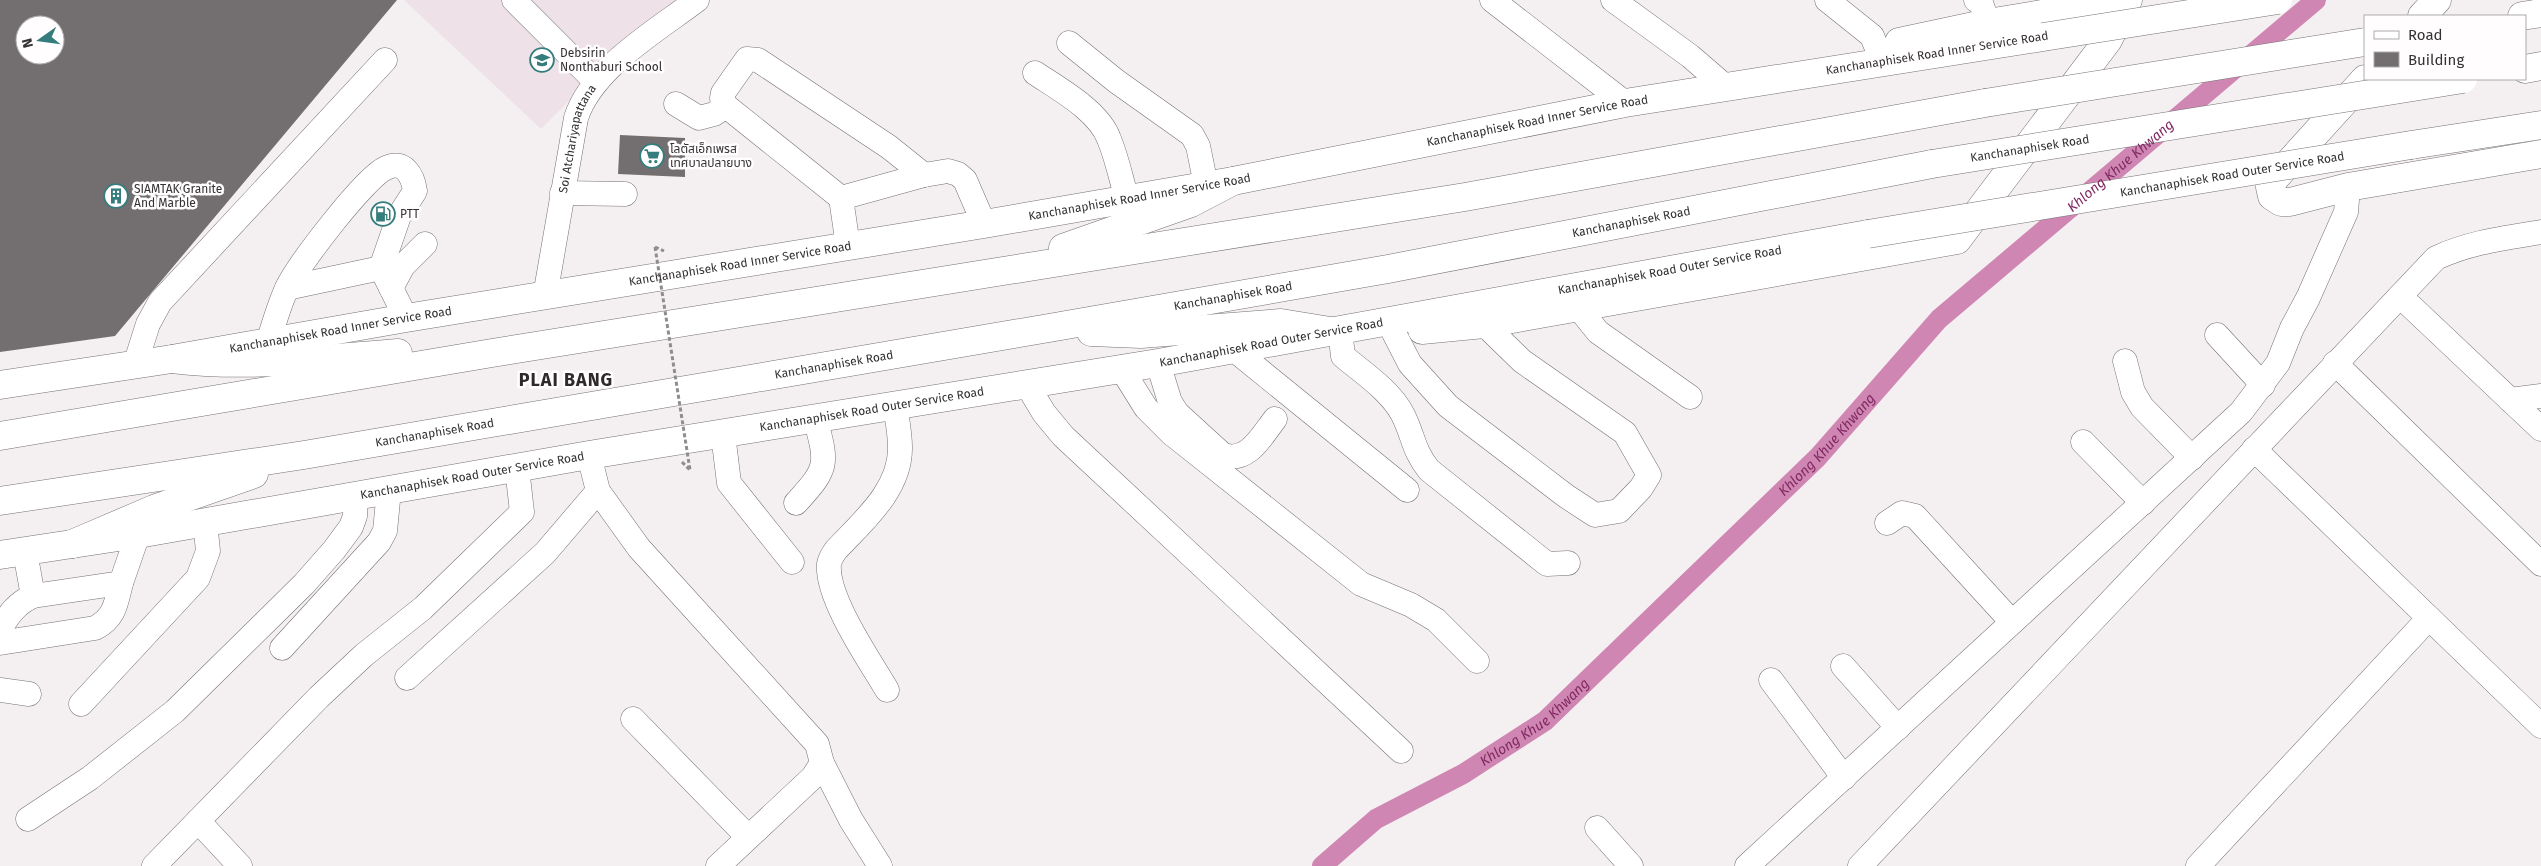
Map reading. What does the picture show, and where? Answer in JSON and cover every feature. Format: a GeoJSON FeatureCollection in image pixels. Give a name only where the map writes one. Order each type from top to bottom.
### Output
{"type":"FeatureCollection","features":[{"type":"Feature","properties":{"kind":"main road"},"geometry":{"type":"LineString","coordinates":[[1672,95],[1719,81],[1810,59],[1876,46],[1982,12],[2127,0]]}},
{"type":"Feature","properties":{"kind":"main road"},"geometry":{"type":"LineString","coordinates":[[1049,328],[1141,334],[1281,323],[1394,333],[1484,324],[1957,240],[2108,40],[2127,0]]}},
{"type":"Feature","properties":{"kind":"main road","name":"Kanchanaphisek Road Inner Service Road"},"geometry":{"type":"LineString","coordinates":[[0,385],[172,359],[406,318],[984,224],[1233,181],[1672,95],[2278,0]]}},
{"type":"Feature","properties":{"kind":"main road"},"geometry":{"type":"LineString","coordinates":[[2423,15],[2437,0]]}},
{"type":"Feature","properties":{"kind":"main road"},"geometry":{"type":"LineString","coordinates":[[2526,15],[2541,13]]}},
{"type":"Feature","properties":{"kind":"main road"},"geometry":{"type":"LineString","coordinates":[[0,436],[492,353],[1465,197],[1984,103],[2364,42]]}},
{"type":"Feature","properties":{"kind":"main road"},"geometry":{"type":"LineString","coordinates":[[2526,69],[2541,66]]}},
{"type":"Feature","properties":{"kind":"main road"},"geometry":{"type":"LineString","coordinates":[[2365,80],[2275,178],[2270,188],[2272,196],[2281,202],[2290,202],[2348,187],[2541,154]]}},
{"type":"Feature","properties":{"kind":"main road","name":"Kanchanaphisek Road"},"geometry":{"type":"LineString","coordinates":[[0,501],[304,455],[1049,328],[1388,269],[1932,164],[2457,80]]}},
{"type":"Feature","properties":{"kind":"main road","name":"Kanchanaphisek Road Outer Service Road"},"geometry":{"type":"LineString","coordinates":[[0,554],[138,534],[589,455],[1158,362],[1868,234],[2541,125]]}},
{"type":"Feature","properties":{"kind":"main road"},"geometry":{"type":"LineString","coordinates":[[993,272],[1182,207],[1233,181]]}},
{"type":"Feature","properties":{"kind":"main road"},"geometry":{"type":"LineString","coordinates":[[172,359],[235,364],[274,364],[423,350],[492,353]]}},
{"type":"Feature","properties":{"kind":"main road"},"geometry":{"type":"LineString","coordinates":[[0,571],[27,563],[65,545],[154,509],[304,455]]}},
{"type":"Feature","properties":{"kind":"street"},"geometry":{"type":"LineString","coordinates":[[514,0],[596,82]]}},
{"type":"Feature","properties":{"kind":"street","name":"Soi Atchariyapattana"},"geometry":{"type":"LineString","coordinates":[[545,296],[576,118],[585,95],[596,82],[629,52],[697,0]]}},
{"type":"Feature","properties":{"kind":"street"},"geometry":{"type":"LineString","coordinates":[[1492,0],[1625,103]]}},
{"type":"Feature","properties":{"kind":"street"},"geometry":{"type":"LineString","coordinates":[[1613,0],[1690,56],[1719,81]]}},
{"type":"Feature","properties":{"kind":"street"},"geometry":{"type":"LineString","coordinates":[[1827,0],[1872,36],[1876,46]]}},
{"type":"Feature","properties":{"kind":"street"},"geometry":{"type":"LineString","coordinates":[[1068,43],[1116,81],[1192,135],[1198,146],[1206,185]]}},
{"type":"Feature","properties":{"kind":"street"},"geometry":{"type":"LineString","coordinates":[[848,246],[841,198],[726,106],[722,98],[723,93],[747,59],[758,60],[889,147],[924,176]]}},
{"type":"Feature","properties":{"kind":"street"},"geometry":{"type":"LineString","coordinates":[[135,365],[148,324],[160,302],[385,60]]}},
{"type":"Feature","properties":{"kind":"street"},"geometry":{"type":"LineString","coordinates":[[1035,73],[1070,96],[1091,114],[1109,137],[1126,199]]}},
{"type":"Feature","properties":{"kind":"street"},"geometry":{"type":"LineString","coordinates":[[676,104],[700,118],[714,114],[726,106]]}},
{"type":"Feature","properties":{"kind":"street"},"geometry":{"type":"LineString","coordinates":[[268,342],[287,288],[324,234],[379,172],[393,165],[401,166],[410,172],[415,191],[399,216],[386,278],[406,318]]}},
{"type":"Feature","properties":{"kind":"street"},"geometry":{"type":"LineString","coordinates":[[841,198],[924,176],[948,172],[958,174],[965,180],[984,224]]}},
{"type":"Feature","properties":{"kind":"street"},"geometry":{"type":"LineString","coordinates":[[1747,866],[2241,412],[2278,363],[2292,328],[2308,298],[2346,212],[2348,187]]}},
{"type":"Feature","properties":{"kind":"street"},"geometry":{"type":"LineString","coordinates":[[562,193],[625,194]]}},
{"type":"Feature","properties":{"kind":"street"},"geometry":{"type":"LineString","coordinates":[[1860,866],[2436,258],[2456,248],[2541,232]]}},
{"type":"Feature","properties":{"kind":"street"},"geometry":{"type":"LineString","coordinates":[[287,288],[386,278],[403,266],[425,244]]}},
{"type":"Feature","properties":{"kind":"street"},"geometry":{"type":"LineString","coordinates":[[2400,296],[2541,429]]}},
{"type":"Feature","properties":{"kind":"street"},"geometry":{"type":"LineString","coordinates":[[1577,306],[1598,332],[1690,397]]}},
{"type":"Feature","properties":{"kind":"street"},"geometry":{"type":"LineString","coordinates":[[1394,333],[1410,364],[1426,383],[1448,406],[1474,427],[1595,515],[1619,511],[1641,488],[1649,475],[1625,432],[1522,361],[1484,324]]}},
{"type":"Feature","properties":{"kind":"street"},"geometry":{"type":"LineString","coordinates":[[1344,328],[1343,356],[1387,394],[1403,414],[1418,456],[1430,470],[1547,564],[1568,563]]}},
{"type":"Feature","properties":{"kind":"street"},"geometry":{"type":"LineString","coordinates":[[2217,335],[2263,385]]}},
{"type":"Feature","properties":{"kind":"street"},"geometry":{"type":"LineString","coordinates":[[1232,348],[1407,490]]}},
{"type":"Feature","properties":{"kind":"street"},"geometry":{"type":"LineString","coordinates":[[1158,362],[1170,402],[1177,413],[1223,455],[1233,458],[1246,455],[1275,420]]}},
{"type":"Feature","properties":{"kind":"street"},"geometry":{"type":"LineString","coordinates":[[2125,362],[2133,392],[2142,407],[2192,458]]}},
{"type":"Feature","properties":{"kind":"street"},"geometry":{"type":"LineString","coordinates":[[2335,363],[2539,560]]}},
{"type":"Feature","properties":{"kind":"street"},"geometry":{"type":"LineString","coordinates":[[1121,368],[1146,408],[1171,432],[1360,584],[1410,605],[1436,620],[1476,661]]}},
{"type":"Feature","properties":{"kind":"street"},"geometry":{"type":"LineString","coordinates":[[1026,383],[1044,413],[1063,436],[1401,751]]}},
{"type":"Feature","properties":{"kind":"street"},"geometry":{"type":"LineString","coordinates":[[2510,400],[2541,396]]}},
{"type":"Feature","properties":{"kind":"street"},"geometry":{"type":"LineString","coordinates":[[887,690],[849,626],[830,576],[829,562],[836,550],[890,487],[897,470],[900,449],[894,405]]}},
{"type":"Feature","properties":{"kind":"street"},"geometry":{"type":"LineString","coordinates":[[796,503],[817,480],[824,467],[824,450],[815,418]]}},
{"type":"Feature","properties":{"kind":"street"},"geometry":{"type":"LineString","coordinates":[[723,434],[729,483],[792,562]]}},
{"type":"Feature","properties":{"kind":"street"},"geometry":{"type":"LineString","coordinates":[[2083,442],[2143,503]]}},
{"type":"Feature","properties":{"kind":"street"},"geometry":{"type":"LineString","coordinates":[[2254,448],[2541,726]]}},
{"type":"Feature","properties":{"kind":"street"},"geometry":{"type":"LineString","coordinates":[[589,455],[598,491],[639,548],[818,744],[822,763],[851,820],[880,866]]}},
{"type":"Feature","properties":{"kind":"street"},"geometry":{"type":"LineString","coordinates":[[154,866],[319,697],[364,655],[422,608],[522,512],[517,468]]}},
{"type":"Feature","properties":{"kind":"street"},"geometry":{"type":"LineString","coordinates":[[282,648],[379,542],[385,531],[389,490]]}},
{"type":"Feature","properties":{"kind":"street"},"geometry":{"type":"LineString","coordinates":[[407,678],[546,553],[598,491]]}},
{"type":"Feature","properties":{"kind":"street"},"geometry":{"type":"LineString","coordinates":[[28,819],[90,778],[175,711],[304,584],[334,550],[351,527],[355,516],[356,496]]}},
{"type":"Feature","properties":{"kind":"street"},"geometry":{"type":"LineString","coordinates":[[1887,523],[1902,513],[1915,516],[2012,622]]}},
{"type":"Feature","properties":{"kind":"street"},"geometry":{"type":"LineString","coordinates":[[81,704],[198,578],[208,551],[205,522]]}},
{"type":"Feature","properties":{"kind":"street"},"geometry":{"type":"LineString","coordinates":[[0,643],[95,628],[104,624],[115,610],[121,583],[138,534]]}},
{"type":"Feature","properties":{"kind":"street"},"geometry":{"type":"LineString","coordinates":[[27,563],[33,596]]}},
{"type":"Feature","properties":{"kind":"street"},"geometry":{"type":"LineString","coordinates":[[0,629],[11,611],[22,601],[33,596],[121,583]]}},
{"type":"Feature","properties":{"kind":"street"},"geometry":{"type":"LineString","coordinates":[[2198,866],[2429,618]]}},
{"type":"Feature","properties":{"kind":"street"},"geometry":{"type":"LineString","coordinates":[[1843,666],[1898,728]]}},
{"type":"Feature","properties":{"kind":"street"},"geometry":{"type":"LineString","coordinates":[[1771,680],[1844,778]]}},
{"type":"Feature","properties":{"kind":"street"},"geometry":{"type":"LineString","coordinates":[[0,690],[29,694]]}},
{"type":"Feature","properties":{"kind":"street"},"geometry":{"type":"LineString","coordinates":[[633,720],[748,837]]}},
{"type":"Feature","properties":{"kind":"street"},"geometry":{"type":"LineString","coordinates":[[718,866],[813,777],[822,763]]}},
{"type":"Feature","properties":{"kind":"street"},"geometry":{"type":"LineString","coordinates":[[198,821],[240,866]]}},
{"type":"Feature","properties":{"kind":"street"},"geometry":{"type":"LineString","coordinates":[[1598,828],[1631,866]]}},
{"type":"Feature","properties":{"kind":"path"},"geometry":{"type":"LineString","coordinates":[[655,247],[690,470]]}},
{"type":"Feature","properties":{"kind":"shaded area","name":"Debsirin Nonthaburi School"},"geometry":{"type":"Polygon","coordinates":[[[404,0],[688,0],[586,84],[541,129],[404,0]]]}},
{"type":"Feature","properties":{"kind":"building","name":"SIAMTAK Granite And Marble"},"geometry":{"type":"Polygon","coordinates":[[[0,0],[397,0],[115,336],[0,352],[0,0]]]}},
{"type":"Feature","properties":{"kind":"building","name":"โลตัสเอ็กเพรส เทศบาลปลายบาง"},"geometry":{"type":"Polygon","coordinates":[[[620,135],[685,138],[685,177],[618,174],[620,135]]]}},
{"type":"Feature","properties":{"kind":"waterway","name":"Khlong Khue Khwang"},"geometry":{"type":"LineString","coordinates":[[1322,866],[1376,819],[1463,774],[1545,721],[1818,457],[1939,319],[2316,0]]}},
{"type":"Feature","properties":{"kind":"place","name":"Debsirin Nonthaburi School"},"geometry":{"type":"Point","coordinates":[542,60]}},
{"type":"Feature","properties":{"kind":"place","name":"โลตัสเอ็กเพรส เทศบาลปลายบาง"},"geometry":{"type":"Point","coordinates":[652,156]}},
{"type":"Feature","properties":{"kind":"place","name":"SIAMTAK Granite And Marble"},"geometry":{"type":"Point","coordinates":[116,196]}},
{"type":"Feature","properties":{"kind":"place","name":"PTT"},"geometry":{"type":"Point","coordinates":[383,214]}},
{"type":"Feature","properties":{"kind":"district","name":"PLAI BANG"},"geometry":{"type":"Point","coordinates":[566,380]}}]}
